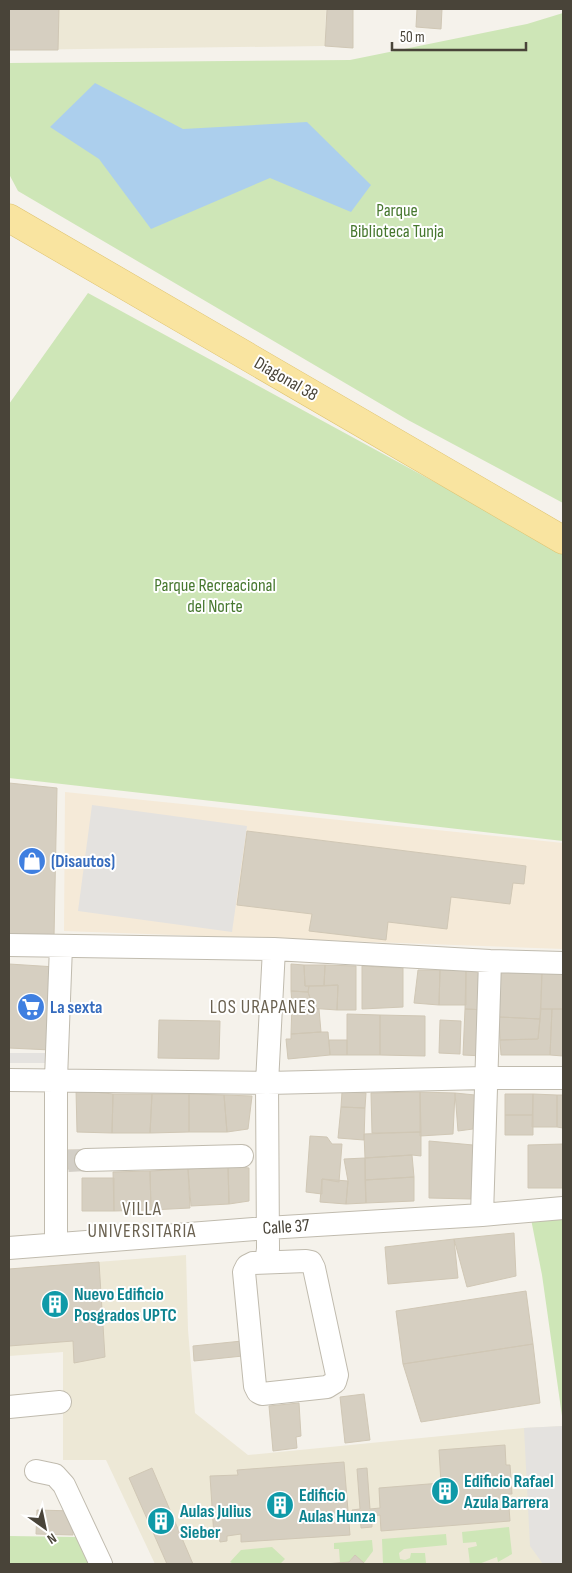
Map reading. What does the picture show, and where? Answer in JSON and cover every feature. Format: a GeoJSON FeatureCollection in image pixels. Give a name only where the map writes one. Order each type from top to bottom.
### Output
{"type":"FeatureCollection","features":[{"type":"Feature","properties":{"kind":"main road","name":"Diagonal 38"},"geometry":{"type":"LineString","coordinates":[[9,218],[563,540]]}},
{"type":"Feature","properties":{"kind":"street"},"geometry":{"type":"LineString","coordinates":[[9,945],[274,949],[490,961],[563,963]]}},
{"type":"Feature","properties":{"kind":"street"},"geometry":{"type":"LineString","coordinates":[[56,1244],[70,1161],[56,1079],[61,946]]}},
{"type":"Feature","properties":{"kind":"street"},"geometry":{"type":"LineString","coordinates":[[266,1262],[268,1249],[267,1083],[274,949]]}},
{"type":"Feature","properties":{"kind":"street"},"geometry":{"type":"LineString","coordinates":[[482,1215],[490,961]]}},
{"type":"Feature","properties":{"kind":"street"},"geometry":{"type":"LineString","coordinates":[[9,1080],[56,1079],[267,1083],[563,1078]]}},
{"type":"Feature","properties":{"kind":"street"},"geometry":{"type":"LineString","coordinates":[[70,1161],[242,1156]]}},
{"type":"Feature","properties":{"kind":"street","name":"Calle 37"},"geometry":{"type":"LineString","coordinates":[[9,1248],[563,1208]]}},
{"type":"Feature","properties":{"kind":"street"},"geometry":{"type":"LineString","coordinates":[[306,1261],[311,1262],[314,1268],[337,1375],[335,1382],[327,1388],[262,1394],[258,1392],[255,1386],[244,1272],[247,1266],[253,1263],[266,1262],[306,1261]]}},
{"type":"Feature","properties":{"kind":"street"},"geometry":{"type":"LineString","coordinates":[[9,1407],[60,1402]]}},
{"type":"Feature","properties":{"kind":"street"},"geometry":{"type":"LineString","coordinates":[[36,1471],[55,1475],[64,1485],[101,1564]]}},
{"type":"Feature","properties":{"kind":"shaded area"},"geometry":{"type":"Polygon","coordinates":[[[9,9],[326,9],[325,46],[9,50],[9,9]]]}},
{"type":"Feature","properties":{"kind":"shaded area"},"geometry":{"type":"Polygon","coordinates":[[[65,792],[563,843],[563,949],[64,931],[65,792]]]}},
{"type":"Feature","properties":{"kind":"shaded area"},"geometry":{"type":"Polygon","coordinates":[[[92,805],[247,826],[232,932],[78,911],[92,805]]]}},
{"type":"Feature","properties":{"kind":"shaded area"},"geometry":{"type":"Polygon","coordinates":[[[9,1053],[50,1053],[50,1063],[9,1063],[9,1053]]]}},
{"type":"Feature","properties":{"kind":"shaded area"},"geometry":{"type":"Polygon","coordinates":[[[186,1255],[188,1330],[195,1413],[248,1455],[524,1428],[563,1426],[563,1564],[155,1564],[106,1460],[63,1460],[63,1352],[9,1356],[9,1269],[186,1255]]]}},
{"type":"Feature","properties":{"kind":"shaded area"},"geometry":{"type":"Polygon","coordinates":[[[563,1426],[563,1564],[543,1564],[530,1546],[524,1428],[563,1426]]]}},
{"type":"Feature","properties":{"kind":"green space","name":"Parque Biblioteca Tunja"},"geometry":{"type":"Polygon","coordinates":[[[563,13],[563,503],[408,420],[18,191],[9,174],[9,63],[350,60],[527,24],[563,13]]]}},
{"type":"Feature","properties":{"kind":"green space","name":"Parque Recreacional del Norte"},"geometry":{"type":"Polygon","coordinates":[[[88,293],[563,552],[563,841],[9,778],[9,404],[88,293]]]}},
{"type":"Feature","properties":{"kind":"green space"},"geometry":{"type":"Polygon","coordinates":[[[563,1216],[562,1416],[542,1275],[531,1219],[563,1216]]]}},
{"type":"Feature","properties":{"kind":"green space"},"geometry":{"type":"Polygon","coordinates":[[[509,1527],[512,1554],[498,1562],[497,1557],[479,1564],[470,1564],[468,1548],[477,1546],[476,1542],[463,1543],[462,1532],[509,1527]]]}},
{"type":"Feature","properties":{"kind":"green space"},"geometry":{"type":"Polygon","coordinates":[[[446,1534],[447,1545],[404,1549],[399,1553],[400,1559],[405,1560],[410,1558],[411,1553],[425,1553],[426,1563],[424,1564],[383,1564],[382,1539],[446,1534]]]}},
{"type":"Feature","properties":{"kind":"green space"},"geometry":{"type":"Polygon","coordinates":[[[9,1536],[77,1537],[91,1564],[9,1564],[9,1536]]]}},
{"type":"Feature","properties":{"kind":"green space"},"geometry":{"type":"Polygon","coordinates":[[[372,1540],[373,1551],[364,1563],[355,1555],[349,1562],[340,1563],[339,1549],[334,1549],[334,1543],[372,1540]]]}},
{"type":"Feature","properties":{"kind":"green space"},"geometry":{"type":"Polygon","coordinates":[[[272,1547],[285,1559],[280,1564],[234,1564],[230,1562],[241,1550],[272,1547]]]}},
{"type":"Feature","properties":{"kind":"water"},"geometry":{"type":"Polygon","coordinates":[[[95,83],[183,129],[307,122],[371,185],[351,212],[270,178],[151,229],[99,159],[50,127],[95,83]]]}},
{"type":"Feature","properties":{"kind":"building"},"geometry":{"type":"Polygon","coordinates":[[[9,9],[59,9],[58,50],[9,50],[9,9]]]}},
{"type":"Feature","properties":{"kind":"building"},"geometry":{"type":"Polygon","coordinates":[[[327,9],[353,9],[353,48],[325,46],[327,9]]]}},
{"type":"Feature","properties":{"kind":"building"},"geometry":{"type":"Polygon","coordinates":[[[417,9],[442,9],[441,29],[416,27],[417,9]]]}},
{"type":"Feature","properties":{"kind":"building","name":"(Disautos)"},"geometry":{"type":"Polygon","coordinates":[[[9,783],[57,788],[54,937],[9,935],[9,783]]]}},
{"type":"Feature","properties":{"kind":"building"},"geometry":{"type":"Polygon","coordinates":[[[247,831],[526,866],[524,884],[513,883],[510,904],[451,897],[447,929],[388,922],[386,940],[309,931],[312,914],[237,905],[247,831]]]}},
{"type":"Feature","properties":{"kind":"building","name":"La sexta"},"geometry":{"type":"Polygon","coordinates":[[[9,964],[56,967],[51,1050],[9,1048],[9,964]]]}},
{"type":"Feature","properties":{"kind":"building"},"geometry":{"type":"Polygon","coordinates":[[[291,964],[304,965],[305,986],[309,986],[308,992],[291,991],[291,964]]]}},
{"type":"Feature","properties":{"kind":"building"},"geometry":{"type":"Polygon","coordinates":[[[304,965],[325,965],[324,986],[305,986],[304,965]]]}},
{"type":"Feature","properties":{"kind":"building"},"geometry":{"type":"Polygon","coordinates":[[[325,965],[356,966],[356,1010],[337,1010],[338,985],[324,986],[325,965]]]}},
{"type":"Feature","properties":{"kind":"building"},"geometry":{"type":"Polygon","coordinates":[[[362,966],[403,968],[403,1007],[362,1009],[362,966]]]}},
{"type":"Feature","properties":{"kind":"building"},"geometry":{"type":"Polygon","coordinates":[[[501,969],[542,971],[540,1019],[499,1017],[501,969]]]}},
{"type":"Feature","properties":{"kind":"building"},"geometry":{"type":"Polygon","coordinates":[[[418,970],[440,970],[439,1005],[414,1003],[418,970]]]}},
{"type":"Feature","properties":{"kind":"building"},"geometry":{"type":"Polygon","coordinates":[[[440,970],[466,970],[466,1005],[439,1005],[440,970]]]}},
{"type":"Feature","properties":{"kind":"building"},"geometry":{"type":"Polygon","coordinates":[[[466,970],[487,971],[486,1010],[465,1009],[466,970]]]}},
{"type":"Feature","properties":{"kind":"building"},"geometry":{"type":"Polygon","coordinates":[[[542,971],[563,971],[563,1009],[541,1009],[542,971]]]}},
{"type":"Feature","properties":{"kind":"building"},"geometry":{"type":"Polygon","coordinates":[[[338,985],[337,1010],[309,1008],[311,1001],[308,992],[309,986],[338,985]]]}},
{"type":"Feature","properties":{"kind":"building"},"geometry":{"type":"Polygon","coordinates":[[[291,991],[308,992],[311,1001],[292,1003],[291,991]]]}},
{"type":"Feature","properties":{"kind":"building"},"geometry":{"type":"Polygon","coordinates":[[[311,1001],[309,1008],[319,1009],[321,1032],[291,1034],[292,1003],[311,1001]]]}},
{"type":"Feature","properties":{"kind":"building"},"geometry":{"type":"Polygon","coordinates":[[[465,1009],[486,1010],[484,1056],[463,1055],[465,1009]]]}},
{"type":"Feature","properties":{"kind":"building"},"geometry":{"type":"Polygon","coordinates":[[[541,1009],[552,1009],[550,1055],[501,1055],[500,1040],[538,1039],[541,1009]]]}},
{"type":"Feature","properties":{"kind":"building"},"geometry":{"type":"Polygon","coordinates":[[[552,1009],[563,1009],[563,1056],[550,1055],[552,1009]]]}},
{"type":"Feature","properties":{"kind":"building"},"geometry":{"type":"Polygon","coordinates":[[[347,1014],[380,1015],[380,1055],[347,1055],[347,1014]]]}},
{"type":"Feature","properties":{"kind":"building"},"geometry":{"type":"Polygon","coordinates":[[[380,1015],[425,1016],[425,1056],[380,1055],[380,1015]]]}},
{"type":"Feature","properties":{"kind":"building"},"geometry":{"type":"Polygon","coordinates":[[[499,1017],[540,1019],[538,1039],[500,1040],[499,1017]]]}},
{"type":"Feature","properties":{"kind":"building"},"geometry":{"type":"Polygon","coordinates":[[[159,1020],[220,1021],[219,1059],[158,1058],[159,1020]]]}},
{"type":"Feature","properties":{"kind":"building"},"geometry":{"type":"Polygon","coordinates":[[[440,1020],[461,1021],[460,1054],[439,1053],[440,1020]]]}},
{"type":"Feature","properties":{"kind":"building"},"geometry":{"type":"Polygon","coordinates":[[[328,1032],[330,1055],[288,1059],[286,1039],[291,1039],[291,1034],[328,1032]]]}},
{"type":"Feature","properties":{"kind":"building"},"geometry":{"type":"Polygon","coordinates":[[[329,1040],[347,1040],[347,1055],[330,1055],[329,1040]]]}},
{"type":"Feature","properties":{"kind":"building"},"geometry":{"type":"Polygon","coordinates":[[[76,1090],[113,1094],[112,1133],[77,1132],[76,1090]]]}},
{"type":"Feature","properties":{"kind":"building"},"geometry":{"type":"Polygon","coordinates":[[[342,1092],[366,1093],[365,1108],[341,1107],[342,1092]]]}},
{"type":"Feature","properties":{"kind":"building"},"geometry":{"type":"Polygon","coordinates":[[[420,1092],[455,1093],[453,1134],[420,1136],[420,1092]]]}},
{"type":"Feature","properties":{"kind":"building"},"geometry":{"type":"Polygon","coordinates":[[[420,1092],[421,1132],[372,1133],[371,1093],[420,1092]]]}},
{"type":"Feature","properties":{"kind":"building"},"geometry":{"type":"Polygon","coordinates":[[[455,1093],[475,1095],[473,1129],[458,1131],[455,1093]]]}},
{"type":"Feature","properties":{"kind":"building"},"geometry":{"type":"Polygon","coordinates":[[[113,1094],[152,1094],[150,1133],[112,1133],[113,1094]]]}},
{"type":"Feature","properties":{"kind":"building"},"geometry":{"type":"Polygon","coordinates":[[[152,1094],[189,1094],[189,1132],[150,1133],[152,1094]]]}},
{"type":"Feature","properties":{"kind":"building"},"geometry":{"type":"Polygon","coordinates":[[[189,1094],[224,1095],[227,1132],[189,1132],[189,1094]]]}},
{"type":"Feature","properties":{"kind":"building"},"geometry":{"type":"Polygon","coordinates":[[[505,1094],[533,1094],[533,1115],[505,1115],[505,1094]]]}},
{"type":"Feature","properties":{"kind":"building"},"geometry":{"type":"Polygon","coordinates":[[[533,1094],[557,1095],[557,1127],[532,1127],[533,1094]]]}},
{"type":"Feature","properties":{"kind":"building"},"geometry":{"type":"Polygon","coordinates":[[[224,1095],[252,1096],[248,1129],[227,1132],[224,1095]]]}},
{"type":"Feature","properties":{"kind":"building"},"geometry":{"type":"Polygon","coordinates":[[[557,1095],[563,1095],[563,1128],[557,1127],[557,1095]]]}},
{"type":"Feature","properties":{"kind":"building"},"geometry":{"type":"Polygon","coordinates":[[[341,1107],[365,1108],[364,1140],[338,1138],[341,1107]]]}},
{"type":"Feature","properties":{"kind":"building"},"geometry":{"type":"Polygon","coordinates":[[[505,1115],[533,1115],[533,1135],[505,1135],[505,1115]]]}},
{"type":"Feature","properties":{"kind":"building"},"geometry":{"type":"Polygon","coordinates":[[[421,1132],[421,1156],[365,1158],[364,1134],[421,1132]]]}},
{"type":"Feature","properties":{"kind":"building"},"geometry":{"type":"Polygon","coordinates":[[[310,1136],[327,1137],[332,1144],[342,1144],[339,1182],[322,1179],[322,1194],[306,1192],[310,1136]]]}},
{"type":"Feature","properties":{"kind":"building"},"geometry":{"type":"Polygon","coordinates":[[[429,1141],[473,1145],[471,1199],[429,1198],[429,1141]]]}},
{"type":"Feature","properties":{"kind":"building"},"geometry":{"type":"Polygon","coordinates":[[[563,1144],[563,1188],[528,1188],[528,1145],[563,1144]]]}},
{"type":"Feature","properties":{"kind":"building"},"geometry":{"type":"Polygon","coordinates":[[[68,1150],[86,1150],[85,1169],[68,1169],[68,1150]]]}},
{"type":"Feature","properties":{"kind":"building"},"geometry":{"type":"Polygon","coordinates":[[[412,1155],[414,1177],[365,1180],[365,1158],[412,1155]]]}},
{"type":"Feature","properties":{"kind":"building"},"geometry":{"type":"Polygon","coordinates":[[[365,1158],[366,1203],[346,1204],[348,1181],[344,1159],[365,1158]]]}},
{"type":"Feature","properties":{"kind":"building"},"geometry":{"type":"Polygon","coordinates":[[[228,1166],[249,1168],[249,1201],[229,1204],[228,1166]]]}},
{"type":"Feature","properties":{"kind":"building"},"geometry":{"type":"Polygon","coordinates":[[[228,1166],[229,1204],[191,1206],[188,1169],[228,1166]]]}},
{"type":"Feature","properties":{"kind":"building"},"geometry":{"type":"Polygon","coordinates":[[[188,1169],[190,1208],[151,1210],[150,1171],[188,1169]]]}},
{"type":"Feature","properties":{"kind":"building"},"geometry":{"type":"Polygon","coordinates":[[[150,1171],[151,1210],[114,1211],[113,1172],[150,1171]]]}},
{"type":"Feature","properties":{"kind":"building"},"geometry":{"type":"Polygon","coordinates":[[[414,1177],[414,1201],[366,1203],[365,1180],[414,1177]]]}},
{"type":"Feature","properties":{"kind":"building"},"geometry":{"type":"Polygon","coordinates":[[[82,1178],[114,1178],[114,1211],[82,1211],[82,1178]]]}},
{"type":"Feature","properties":{"kind":"building"},"geometry":{"type":"Polygon","coordinates":[[[322,1179],[348,1181],[346,1204],[320,1202],[322,1179]]]}},
{"type":"Feature","properties":{"kind":"building"},"geometry":{"type":"Polygon","coordinates":[[[514,1233],[516,1276],[467,1287],[454,1239],[514,1233]]]}},
{"type":"Feature","properties":{"kind":"building"},"geometry":{"type":"Polygon","coordinates":[[[454,1239],[458,1278],[388,1284],[385,1247],[454,1239]]]}},
{"type":"Feature","properties":{"kind":"building","name":"Nuevo Edificio Posgrados UPTC"},"geometry":{"type":"Polygon","coordinates":[[[99,1262],[105,1357],[74,1363],[73,1341],[9,1346],[9,1269],[99,1262]]]}},
{"type":"Feature","properties":{"kind":"building"},"geometry":{"type":"Polygon","coordinates":[[[526,1291],[533,1344],[403,1364],[396,1311],[526,1291]]]}},
{"type":"Feature","properties":{"kind":"building"},"geometry":{"type":"Polygon","coordinates":[[[242,1341],[243,1356],[194,1361],[193,1346],[242,1341]]]}},
{"type":"Feature","properties":{"kind":"building"},"geometry":{"type":"Polygon","coordinates":[[[533,1344],[540,1403],[421,1422],[403,1364],[533,1344]]]}},
{"type":"Feature","properties":{"kind":"building"},"geometry":{"type":"Polygon","coordinates":[[[364,1394],[370,1440],[345,1443],[340,1397],[364,1394]]]}},
{"type":"Feature","properties":{"kind":"building"},"geometry":{"type":"Polygon","coordinates":[[[299,1403],[301,1436],[296,1437],[297,1448],[273,1451],[269,1406],[299,1403]]]}},
{"type":"Feature","properties":{"kind":"building","name":"Edificio Rafael Azula Barrera"},"geometry":{"type":"Polygon","coordinates":[[[505,1445],[506,1465],[510,1465],[512,1494],[508,1494],[510,1521],[381,1531],[380,1515],[372,1516],[372,1527],[361,1528],[360,1516],[353,1517],[352,1510],[360,1509],[357,1469],[367,1468],[370,1509],[380,1508],[379,1488],[441,1483],[439,1450],[505,1445]]]}},
{"type":"Feature","properties":{"kind":"building","name":"Edificio Aulas Hunza"},"geometry":{"type":"Polygon","coordinates":[[[344,1462],[350,1535],[241,1542],[241,1534],[227,1536],[227,1541],[220,1542],[219,1536],[214,1537],[210,1476],[238,1475],[237,1470],[344,1462]]]}},
{"type":"Feature","properties":{"kind":"building","name":"Aulas Julius Sieber"},"geometry":{"type":"Polygon","coordinates":[[[152,1468],[193,1564],[167,1564],[129,1478],[152,1468]]]}},
{"type":"Feature","properties":{"kind":"building"},"geometry":{"type":"Polygon","coordinates":[[[37,1510],[74,1511],[73,1535],[36,1534],[37,1510]]]}},
{"type":"Feature","properties":{"kind":"building"},"geometry":{"type":"Polygon","coordinates":[[[355,1555],[364,1563],[325,1564],[349,1562],[355,1555]]]}},
{"type":"Feature","properties":{"kind":"tunnel"},"geometry":{"type":"LineString","coordinates":[[68,1161],[86,1160]]}},
{"type":"Feature","properties":{"kind":"place","name":"(Disautos)"},"geometry":{"type":"Point","coordinates":[32,861]}},
{"type":"Feature","properties":{"kind":"place","name":"La sexta"},"geometry":{"type":"Point","coordinates":[31,1007]}},
{"type":"Feature","properties":{"kind":"place","name":"Nuevo Edificio Posgrados UPTC"},"geometry":{"type":"Point","coordinates":[55,1304]}},
{"type":"Feature","properties":{"kind":"place","name":"Edificio Rafael Azula Barrera"},"geometry":{"type":"Point","coordinates":[445,1491]}},
{"type":"Feature","properties":{"kind":"place","name":"Edificio Aulas Hunza"},"geometry":{"type":"Point","coordinates":[280,1505]}},
{"type":"Feature","properties":{"kind":"place","name":"Aulas Julius Sieber"},"geometry":{"type":"Point","coordinates":[161,1521]}},
{"type":"Feature","properties":{"kind":"district","name":"LOS URAPANES"},"geometry":{"type":"Point","coordinates":[263,1007]}},
{"type":"Feature","properties":{"kind":"district","name":"VILLA UNIVERSITARIA"},"geometry":{"type":"Point","coordinates":[142,1220]}}]}
